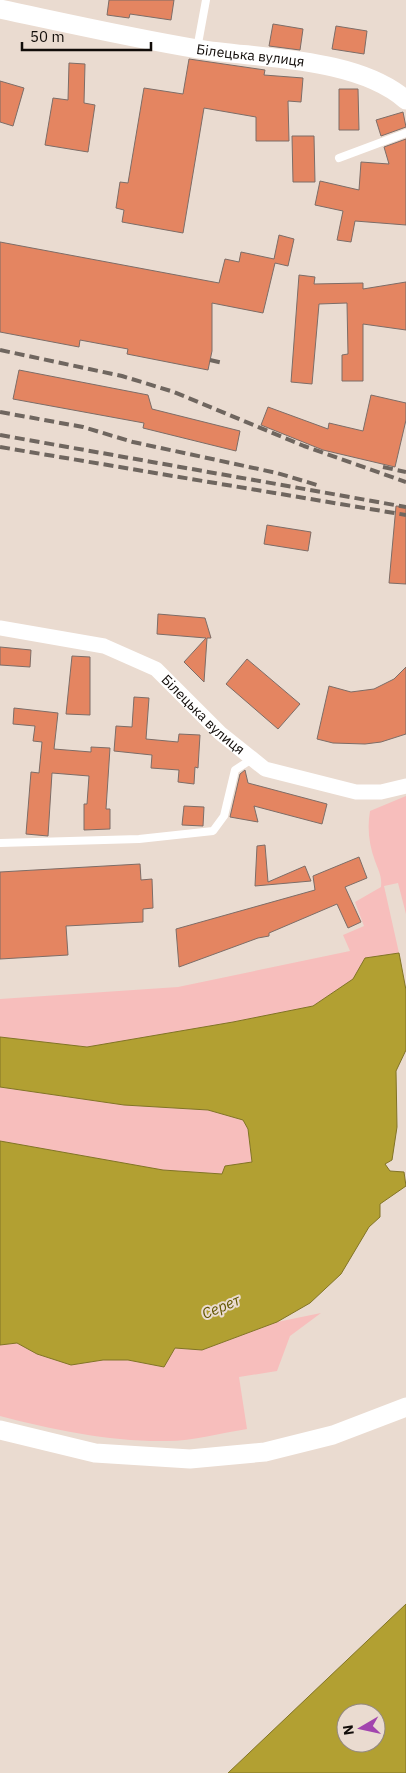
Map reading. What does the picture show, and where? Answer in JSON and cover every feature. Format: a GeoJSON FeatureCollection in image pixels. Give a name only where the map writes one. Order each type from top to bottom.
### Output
{"type":"FeatureCollection","features":[{"type":"Feature","properties":{"kind":"street","name":"Білецька вулиця"},"geometry":{"type":"LineString","coordinates":[[0,9],[197,49],[350,71],[379,81],[393,89],[406,100]]}},
{"type":"Feature","properties":{"kind":"street","name":"Білецька вулиця"},"geometry":{"type":"LineString","coordinates":[[0,628],[104,646],[156,669],[220,733],[265,769],[356,792],[381,792],[406,786]]}},
{"type":"Feature","properties":{"kind":"street"},"geometry":{"type":"LineString","coordinates":[[0,1430],[95,1453],[190,1459],[265,1452],[333,1435],[406,1407]]}},
{"type":"Feature","properties":{"kind":"lane"},"geometry":{"type":"LineString","coordinates":[[197,49],[206,0]]}},
{"type":"Feature","properties":{"kind":"lane"},"geometry":{"type":"LineString","coordinates":[[339,158],[406,133]]}},
{"type":"Feature","properties":{"kind":"lane"},"geometry":{"type":"LineString","coordinates":[[0,844],[139,839],[214,831],[224,816],[235,770],[252,759]]}},
{"type":"Feature","properties":{"kind":"shaded area"},"geometry":{"type":"Polygon","coordinates":[[[406,796],[406,914],[398,883],[384,886],[399,953],[366,958],[353,979],[313,1006],[87,1047],[0,1037],[0,999],[178,987],[350,951],[343,935],[364,926],[355,902],[381,887],[381,877],[370,843],[370,811],[406,796]]]}},
{"type":"Feature","properties":{"kind":"shaded area"},"geometry":{"type":"Polygon","coordinates":[[[0,1087],[124,1105],[208,1110],[243,1120],[248,1129],[252,1163],[225,1166],[222,1174],[163,1170],[0,1141],[0,1087]]]}},
{"type":"Feature","properties":{"kind":"shaded area"},"geometry":{"type":"Polygon","coordinates":[[[321,1313],[290,1336],[277,1371],[239,1377],[247,1429],[187,1440],[146,1441],[83,1434],[0,1416],[0,1345],[17,1343],[37,1354],[71,1365],[103,1360],[128,1360],[163,1367],[175,1348],[202,1350],[277,1322],[321,1313]]]}},
{"type":"Feature","properties":{"kind":"water","name":"Серет"},"geometry":{"type":"Polygon","coordinates":[[[399,953],[406,990],[406,1050],[396,1071],[397,1127],[392,1160],[385,1164],[390,1171],[404,1172],[406,1186],[380,1204],[380,1217],[369,1227],[341,1274],[310,1303],[277,1322],[202,1350],[175,1348],[164,1367],[128,1360],[103,1360],[71,1365],[37,1354],[17,1343],[0,1345],[0,1141],[163,1170],[222,1174],[225,1166],[252,1162],[248,1129],[243,1120],[208,1110],[124,1105],[0,1087],[0,1037],[87,1047],[313,1006],[353,979],[365,958],[399,953]]]}},
{"type":"Feature","properties":{"kind":"water"},"geometry":{"type":"Polygon","coordinates":[[[406,1604],[406,1773],[228,1773],[406,1604]]]}},
{"type":"Feature","properties":{"kind":"building"},"geometry":{"type":"Polygon","coordinates":[[[109,0],[174,0],[171,20],[130,14],[129,18],[107,15],[109,0]]]}},
{"type":"Feature","properties":{"kind":"building"},"geometry":{"type":"Polygon","coordinates":[[[273,24],[303,29],[300,50],[269,46],[273,24]]]}},
{"type":"Feature","properties":{"kind":"building"},"geometry":{"type":"Polygon","coordinates":[[[336,26],[367,31],[364,54],[332,49],[336,26]]]}},
{"type":"Feature","properties":{"kind":"building"},"geometry":{"type":"Polygon","coordinates":[[[189,59],[265,70],[264,75],[303,78],[301,102],[288,101],[289,141],[256,141],[256,117],[204,108],[183,233],[122,222],[124,210],[116,208],[120,182],[128,183],[144,88],[183,94],[189,59]]]}},
{"type":"Feature","properties":{"kind":"building"},"geometry":{"type":"Polygon","coordinates":[[[69,63],[85,64],[84,103],[95,105],[88,152],[45,145],[53,98],[68,100],[69,63]]]}},
{"type":"Feature","properties":{"kind":"building"},"geometry":{"type":"Polygon","coordinates":[[[0,81],[24,88],[13,126],[0,122],[0,81]]]}},
{"type":"Feature","properties":{"kind":"building"},"geometry":{"type":"Polygon","coordinates":[[[339,89],[358,89],[359,130],[339,130],[339,89]]]}},
{"type":"Feature","properties":{"kind":"building"},"geometry":{"type":"Polygon","coordinates":[[[403,112],[406,127],[381,136],[376,120],[403,112]]]}},
{"type":"Feature","properties":{"kind":"building"},"geometry":{"type":"Polygon","coordinates":[[[292,136],[314,136],[315,182],[293,182],[292,136]]]}},
{"type":"Feature","properties":{"kind":"building"},"geometry":{"type":"Polygon","coordinates":[[[406,139],[406,225],[355,221],[351,242],[337,240],[343,211],[315,205],[320,181],[359,190],[361,162],[389,164],[384,147],[406,139]]]}},
{"type":"Feature","properties":{"kind":"building"},"geometry":{"type":"Polygon","coordinates":[[[279,235],[294,239],[288,266],[275,263],[263,313],[212,303],[212,351],[208,370],[127,354],[128,349],[80,340],[79,347],[0,332],[0,242],[219,283],[225,259],[239,262],[241,252],[274,259],[279,235]]]}},
{"type":"Feature","properties":{"kind":"building"},"geometry":{"type":"Polygon","coordinates":[[[299,275],[315,277],[314,284],[363,283],[363,289],[406,282],[406,330],[363,324],[363,381],[342,381],[342,355],[348,354],[347,303],[319,304],[312,384],[291,382],[299,275]]]}},
{"type":"Feature","properties":{"kind":"building"},"geometry":{"type":"Polygon","coordinates":[[[19,370],[148,395],[152,409],[240,431],[236,451],[143,428],[144,423],[13,399],[19,370]]]}},
{"type":"Feature","properties":{"kind":"building"},"geometry":{"type":"Polygon","coordinates":[[[371,395],[406,403],[406,420],[395,467],[323,450],[261,425],[268,407],[328,429],[329,423],[363,431],[371,395]]]}},
{"type":"Feature","properties":{"kind":"building"},"geometry":{"type":"Polygon","coordinates":[[[396,506],[406,507],[406,584],[389,583],[396,506]]]}},
{"type":"Feature","properties":{"kind":"building"},"geometry":{"type":"Polygon","coordinates":[[[267,525],[311,532],[308,551],[264,544],[267,525]]]}},
{"type":"Feature","properties":{"kind":"building"},"geometry":{"type":"Polygon","coordinates":[[[158,614],[205,618],[211,638],[207,638],[204,682],[184,662],[206,638],[157,634],[158,614]]]}},
{"type":"Feature","properties":{"kind":"building"},"geometry":{"type":"Polygon","coordinates":[[[0,647],[31,650],[30,667],[0,665],[0,647]]]}},
{"type":"Feature","properties":{"kind":"building"},"geometry":{"type":"Polygon","coordinates":[[[72,656],[90,657],[90,715],[66,714],[72,656]]]}},
{"type":"Feature","properties":{"kind":"building"},"geometry":{"type":"Polygon","coordinates":[[[247,659],[300,704],[278,729],[226,684],[247,659]]]}},
{"type":"Feature","properties":{"kind":"building"},"geometry":{"type":"Polygon","coordinates":[[[406,667],[406,734],[381,742],[365,744],[333,743],[317,739],[329,686],[351,692],[374,689],[394,679],[406,667]]]}},
{"type":"Feature","properties":{"kind":"building"},"geometry":{"type":"Polygon","coordinates":[[[134,697],[149,698],[146,739],[178,742],[179,734],[200,735],[198,768],[195,767],[194,784],[178,782],[179,770],[151,768],[152,755],[114,751],[116,726],[132,727],[134,697]]]}},
{"type":"Feature","properties":{"kind":"building"},"geometry":{"type":"Polygon","coordinates":[[[14,708],[58,713],[54,749],[91,752],[91,747],[110,748],[106,809],[110,809],[110,829],[84,830],[84,804],[87,804],[89,776],[52,773],[48,836],[26,834],[31,772],[39,773],[42,742],[33,741],[35,726],[13,724],[14,708]]]}},
{"type":"Feature","properties":{"kind":"building"},"geometry":{"type":"Polygon","coordinates":[[[245,770],[248,783],[327,804],[322,824],[254,806],[258,822],[230,817],[240,774],[245,770]]]}},
{"type":"Feature","properties":{"kind":"building"},"geometry":{"type":"Polygon","coordinates":[[[184,806],[204,807],[203,826],[182,825],[184,806]]]}},
{"type":"Feature","properties":{"kind":"building"},"geometry":{"type":"Polygon","coordinates":[[[265,845],[268,882],[305,866],[311,881],[255,886],[257,846],[265,845]]]}},
{"type":"Feature","properties":{"kind":"building"},"geometry":{"type":"Polygon","coordinates":[[[359,857],[367,878],[345,887],[361,922],[348,928],[337,904],[269,933],[269,936],[258,938],[179,967],[176,929],[315,890],[313,876],[359,857]]]}},
{"type":"Feature","properties":{"kind":"building"},"geometry":{"type":"Polygon","coordinates":[[[140,864],[141,880],[152,879],[153,908],[143,909],[143,922],[66,926],[68,955],[0,959],[0,872],[140,864]]]}},
{"type":"Feature","properties":{"kind":"railway"},"geometry":{"type":"LineString","coordinates":[[0,350],[122,376],[174,392],[304,446],[406,482]]}},
{"type":"Feature","properties":{"kind":"railway"},"geometry":{"type":"LineString","coordinates":[[210,360],[223,363]]}},
{"type":"Feature","properties":{"kind":"railway"},"geometry":{"type":"LineString","coordinates":[[0,412],[83,427],[133,442],[277,473],[317,485]]}},
{"type":"Feature","properties":{"kind":"railway"},"geometry":{"type":"LineString","coordinates":[[0,435],[406,507]]}},
{"type":"Feature","properties":{"kind":"railway"},"geometry":{"type":"LineString","coordinates":[[0,447],[406,515]]}},
{"type":"Feature","properties":{"kind":"railway"},"geometry":{"type":"LineString","coordinates":[[383,467],[406,472]]}}]}
